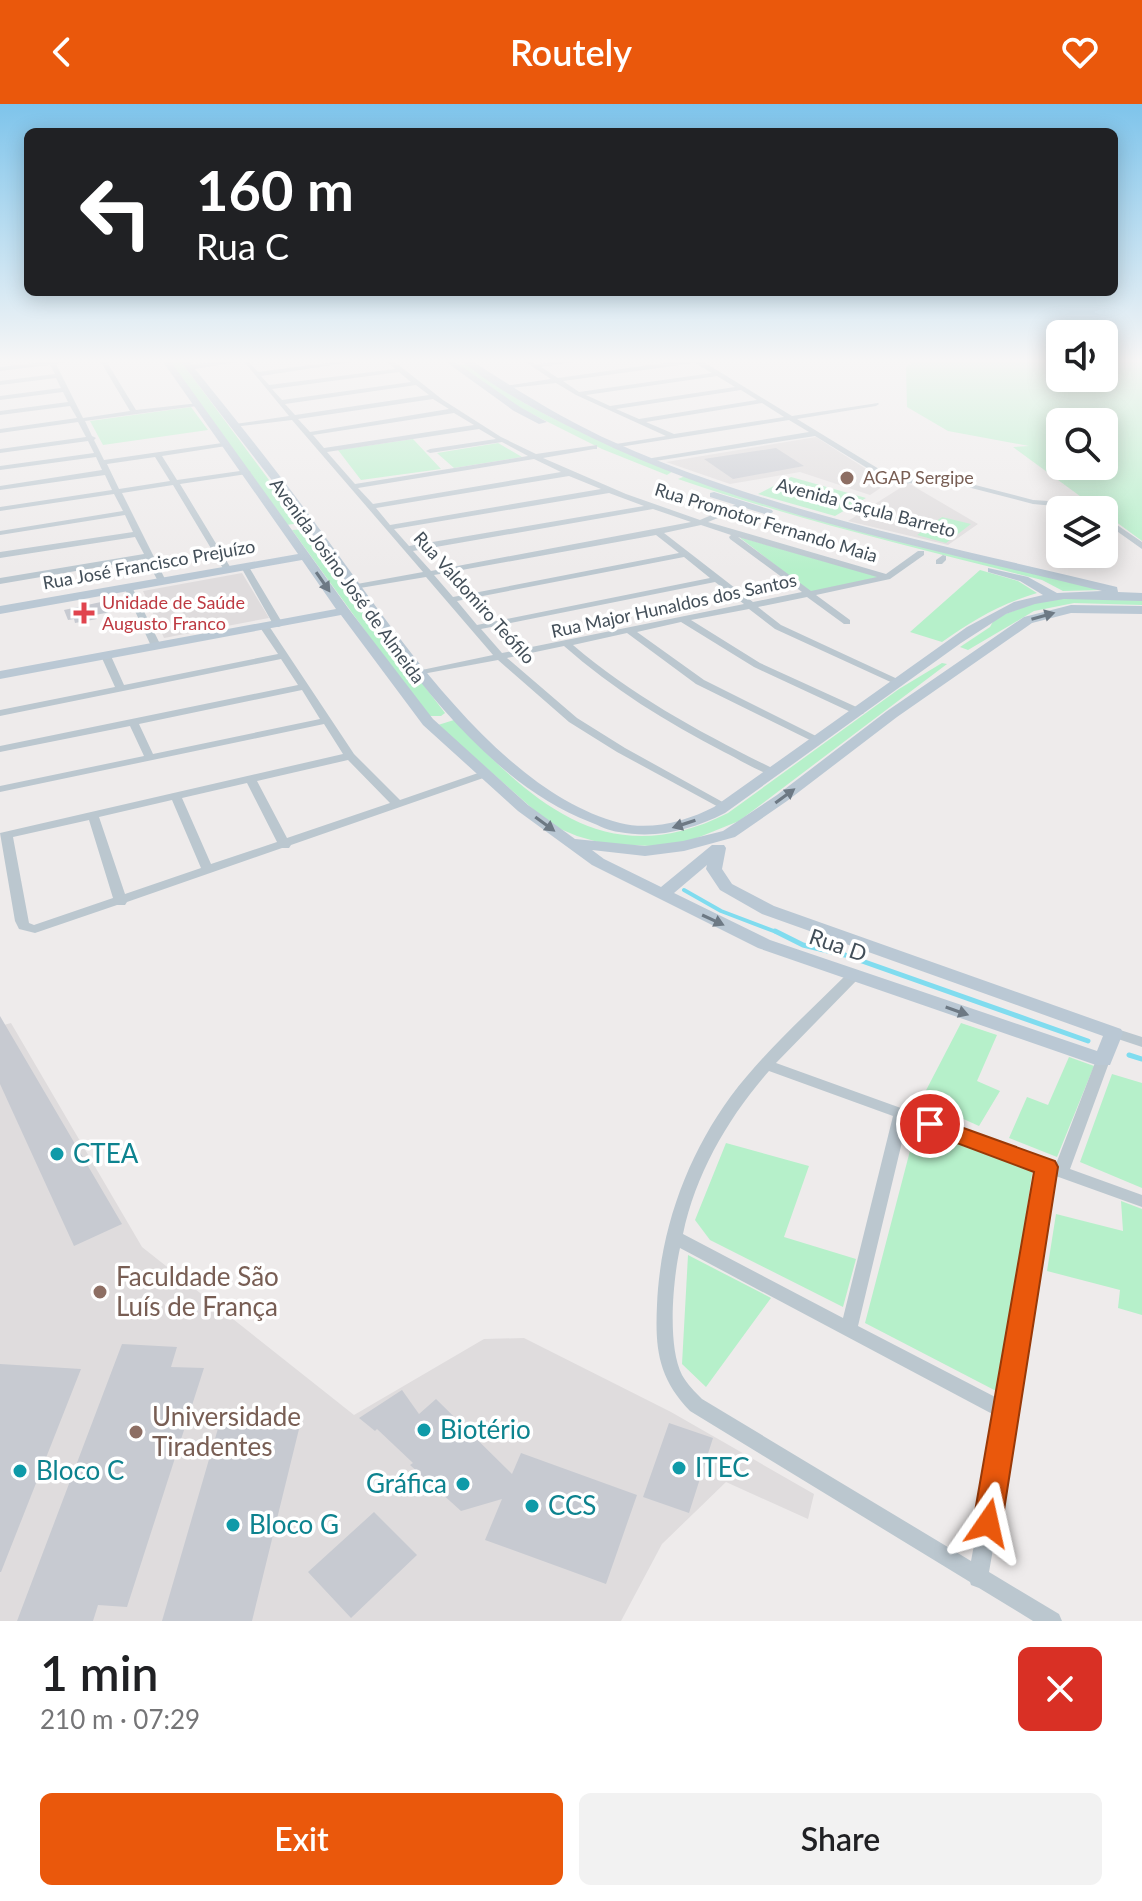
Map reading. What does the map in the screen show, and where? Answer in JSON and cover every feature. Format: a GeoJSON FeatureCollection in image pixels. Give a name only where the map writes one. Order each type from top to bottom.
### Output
{"type":"FeatureCollection","features":[{"type":"Feature","properties":{"kind":"main road","name":"Avenida Josino José de Almeida"},"geometry":{"type":"LineString","coordinates":[[216,430],[344,611],[428,722],[523,808],[571,843]]}},
{"type":"Feature","properties":{"kind":"main road","name":"Avenida Josino José de Almeida"},"geometry":{"type":"LineString","coordinates":[[238,430],[420,673],[455,714],[506,762],[571,812],[592,822],[619,829],[674,828],[724,807],[899,682]]}},
{"type":"Feature","properties":{"kind":"main road","name":"Avenida Caçula Barreto"},"geometry":{"type":"LineString","coordinates":[[559,430],[594,447],[742,505],[941,560],[1024,579],[1055,597]]}},
{"type":"Feature","properties":{"kind":"main road","name":"Avenida Caçula Barreto"},"geometry":{"type":"LineString","coordinates":[[583,430],[652,460],[779,505],[1142,597]]}},
{"type":"Feature","properties":{"kind":"main road"},"geometry":{"type":"LineString","coordinates":[[674,479],[688,473]]}},
{"type":"Feature","properties":{"kind":"main road"},"geometry":{"type":"LineString","coordinates":[[286,529],[311,525]]}},
{"type":"Feature","properties":{"kind":"main road","name":"Rua José Francisco Prejuízo"},"geometry":{"type":"LineString","coordinates":[[0,610],[305,556]]}},
{"type":"Feature","properties":{"kind":"main road"},"geometry":{"type":"LineString","coordinates":[[899,682],[982,625],[1018,605],[1055,597],[1142,597]]}},
{"type":"Feature","properties":{"kind":"main road"},"geometry":{"type":"LineString","coordinates":[[662,894],[717,849],[729,834],[1011,630],[1028,620],[1071,609],[1142,610]]}},
{"type":"Feature","properties":{"kind":"main road"},"geometry":{"type":"LineString","coordinates":[[0,675],[344,611]]}},
{"type":"Feature","properties":{"kind":"main road"},"geometry":{"type":"LineString","coordinates":[[982,625],[955,647],[960,652],[970,653],[1011,630]]}},
{"type":"Feature","properties":{"kind":"main road"},"geometry":{"type":"LineString","coordinates":[[899,682],[939,660],[948,660],[952,665],[924,685],[924,692]]}},
{"type":"Feature","properties":{"kind":"main road"},"geometry":{"type":"LineString","coordinates":[[428,722],[455,714]]}},
{"type":"Feature","properties":{"kind":"main road"},"geometry":{"type":"LineString","coordinates":[[571,843],[645,851],[684,846],[729,834]]}},
{"type":"Feature","properties":{"kind":"main road","name":"Rua D"},"geometry":{"type":"LineString","coordinates":[[571,843],[598,862],[764,944],[1103,1060]]}},
{"type":"Feature","properties":{"kind":"main road"},"geometry":{"type":"LineString","coordinates":[[717,849],[714,869],[726,887],[768,910],[1114,1033],[1103,1060]]}},
{"type":"Feature","properties":{"kind":"street"},"geometry":{"type":"LineString","coordinates":[[87,430],[125,513],[162,581]]}},
{"type":"Feature","properties":{"kind":"street","name":"Rua Valdomiro Teófilo"},"geometry":{"type":"LineString","coordinates":[[305,430],[501,658],[573,720],[724,807]]}},
{"type":"Feature","properties":{"kind":"street"},"geometry":{"type":"LineString","coordinates":[[309,434],[335,430]]}},
{"type":"Feature","properties":{"kind":"street"},"geometry":{"type":"LineString","coordinates":[[324,450],[459,430]]}},
{"type":"Feature","properties":{"kind":"street","name":"Rua Promotor Fernando Maia"},"geometry":{"type":"LineString","coordinates":[[483,430],[571,473],[653,506],[728,532],[887,577]]}},
{"type":"Feature","properties":{"kind":"street"},"geometry":{"type":"LineString","coordinates":[[658,430],[672,436]]}},
{"type":"Feature","properties":{"kind":"street"},"geometry":{"type":"LineString","coordinates":[[616,446],[711,430]]}},
{"type":"Feature","properties":{"kind":"street"},"geometry":{"type":"LineString","coordinates":[[812,430],[896,482],[948,480],[1046,503]]}},
{"type":"Feature","properties":{"kind":"street"},"geometry":{"type":"LineString","coordinates":[[652,460],[817,433]]}},
{"type":"Feature","properties":{"kind":"street"},"geometry":{"type":"LineString","coordinates":[[413,437],[449,471]]}},
{"type":"Feature","properties":{"kind":"street"},"geometry":{"type":"LineString","coordinates":[[0,451],[92,438]]}},
{"type":"Feature","properties":{"kind":"street"},"geometry":{"type":"LineString","coordinates":[[430,451],[504,440]]}},
{"type":"Feature","properties":{"kind":"street"},"geometry":{"type":"LineString","coordinates":[[0,468],[158,455],[226,444]]}},
{"type":"Feature","properties":{"kind":"street"},"geometry":{"type":"LineString","coordinates":[[354,486],[594,447]]}},
{"type":"Feature","properties":{"kind":"street"},"geometry":{"type":"LineString","coordinates":[[158,455],[228,570]]}},
{"type":"Feature","properties":{"kind":"street"},"geometry":{"type":"LineString","coordinates":[[0,488],[107,472]]}},
{"type":"Feature","properties":{"kind":"street"},"geometry":{"type":"LineString","coordinates":[[0,509],[247,472]]}},
{"type":"Feature","properties":{"kind":"street"},"geometry":{"type":"LineString","coordinates":[[371,507],[571,473]]}},
{"type":"Feature","properties":{"kind":"street"},"geometry":{"type":"LineString","coordinates":[[390,527],[611,490]]}},
{"type":"Feature","properties":{"kind":"street"},"geometry":{"type":"LineString","coordinates":[[357,587],[658,532],[700,523],[742,505]]}},
{"type":"Feature","properties":{"kind":"street"},"geometry":{"type":"LineString","coordinates":[[409,549],[653,506]]}},
{"type":"Feature","properties":{"kind":"street"},"geometry":{"type":"LineString","coordinates":[[0,533],[125,513]]}},
{"type":"Feature","properties":{"kind":"street"},"geometry":{"type":"LineString","coordinates":[[1118,528],[1142,546]]}},
{"type":"Feature","properties":{"kind":"street"},"geometry":{"type":"LineString","coordinates":[[658,532],[778,627],[899,682]]}},
{"type":"Feature","properties":{"kind":"street"},"geometry":{"type":"LineString","coordinates":[[728,532],[847,622]]}},
{"type":"Feature","properties":{"kind":"street"},"geometry":{"type":"LineString","coordinates":[[0,555],[136,534]]}},
{"type":"Feature","properties":{"kind":"street"},"geometry":{"type":"LineString","coordinates":[[887,577],[921,553]]}},
{"type":"Feature","properties":{"kind":"street"},"geometry":{"type":"LineString","coordinates":[[451,600],[686,554]]}},
{"type":"Feature","properties":{"kind":"street"},"geometry":{"type":"LineString","coordinates":[[0,579],[147,556]]}},
{"type":"Feature","properties":{"kind":"street"},"geometry":{"type":"LineString","coordinates":[[245,567],[278,624]]}},
{"type":"Feature","properties":{"kind":"street","name":"Rua Major Hunaldos dos Santos"},"geometry":{"type":"LineString","coordinates":[[420,673],[887,577]]}},
{"type":"Feature","properties":{"kind":"street"},"geometry":{"type":"LineString","coordinates":[[475,628],[716,579]]}},
{"type":"Feature","properties":{"kind":"street"},"geometry":{"type":"LineString","coordinates":[[128,587],[156,646]]}},
{"type":"Feature","properties":{"kind":"street"},"geometry":{"type":"LineString","coordinates":[[684,620],[757,665],[859,712]]}},
{"type":"Feature","properties":{"kind":"street"},"geometry":{"type":"LineString","coordinates":[[264,626],[350,756],[398,804]]}},
{"type":"Feature","properties":{"kind":"street"},"geometry":{"type":"LineString","coordinates":[[630,631],[700,682],[818,741]]}},
{"type":"Feature","properties":{"kind":"street"},"geometry":{"type":"LineString","coordinates":[[567,644],[596,671],[640,702],[774,773]]}},
{"type":"Feature","properties":{"kind":"street"},"geometry":{"type":"LineString","coordinates":[[106,656],[121,689]]}},
{"type":"Feature","properties":{"kind":"street"},"geometry":{"type":"LineString","coordinates":[[0,713],[283,656]]}},
{"type":"Feature","properties":{"kind":"street"},"geometry":{"type":"LineString","coordinates":[[0,749],[304,687]]}},
{"type":"Feature","properties":{"kind":"street"},"geometry":{"type":"LineString","coordinates":[[133,721],[150,758]]}},
{"type":"Feature","properties":{"kind":"street"},"geometry":{"type":"LineString","coordinates":[[0,789],[324,721]]}},
{"type":"Feature","properties":{"kind":"street"},"geometry":{"type":"LineString","coordinates":[[350,756],[4,836],[21,921],[24,926],[35,929],[121,902],[485,774]]}},
{"type":"Feature","properties":{"kind":"street"},"geometry":{"type":"LineString","coordinates":[[251,779],[285,845]]}},
{"type":"Feature","properties":{"kind":"street"},"geometry":{"type":"LineString","coordinates":[[176,796],[208,871]]}},
{"type":"Feature","properties":{"kind":"street"},"geometry":{"type":"LineString","coordinates":[[93,815],[121,902]]}},
{"type":"Feature","properties":{"kind":"street"},"geometry":{"type":"LineString","coordinates":[[853,976],[767,1065],[736,1102],[707,1150],[674,1237],[664,1284],[668,1368],[679,1389],[696,1405],[1052,1621]]}},
{"type":"Feature","properties":{"kind":"street"},"geometry":{"type":"LineString","coordinates":[[1114,1033],[1142,1042]]}},
{"type":"Feature","properties":{"kind":"street"},"geometry":{"type":"LineString","coordinates":[[978,1578],[1054,1170],[1103,1060]]}},
{"type":"Feature","properties":{"kind":"street"},"geometry":{"type":"LineString","coordinates":[[767,1065],[1142,1201]]}},
{"type":"Feature","properties":{"kind":"street"},"geometry":{"type":"LineString","coordinates":[[849,1328],[901,1114]]}},
{"type":"Feature","properties":{"kind":"street"},"geometry":{"type":"LineString","coordinates":[[674,1237],[1008,1413]]}},
{"type":"Feature","properties":{"kind":"shaded area"},"geometry":{"type":"Polygon","coordinates":[[[816,437],[888,483],[870,495],[800,472],[730,484],[666,462],[816,437]]]}},
{"type":"Feature","properties":{"kind":"shaded area"},"geometry":{"type":"Polygon","coordinates":[[[908,483],[978,524],[948,545],[848,521],[908,483]]]}},
{"type":"Feature","properties":{"kind":"shaded area"},"geometry":{"type":"Polygon","coordinates":[[[242,573],[269,618],[164,638],[143,591],[242,573]]]}},
{"type":"Feature","properties":{"kind":"shaded area","name":"Faculdade São Luís de França"},"geometry":{"type":"Polygon","coordinates":[[[11,1023],[142,1247],[354,1415],[484,1339],[524,1338],[671,1412],[814,1494],[808,1519],[726,1482],[662,1544],[621,1621],[0,1621],[0,1026],[11,1023]]]}},
{"type":"Feature","properties":{"kind":"green space"},"geometry":{"type":"Polygon","coordinates":[[[95,430],[208,430],[103,445],[95,430]]]}},
{"type":"Feature","properties":{"kind":"green space"},"geometry":{"type":"Polygon","coordinates":[[[218,430],[232,430],[301,523],[286,525],[218,430]]]}},
{"type":"Feature","properties":{"kind":"green space"},"geometry":{"type":"Polygon","coordinates":[[[564,430],[580,430],[673,471],[667,475],[564,430]]]}},
{"type":"Feature","properties":{"kind":"green space"},"geometry":{"type":"Polygon","coordinates":[[[946,430],[1046,430],[1046,471],[1013,447],[1029,446],[946,430]]]}},
{"type":"Feature","properties":{"kind":"green space"},"geometry":{"type":"Polygon","coordinates":[[[1118,430],[1142,430],[1142,541],[1118,523],[1118,496],[1080,496],[1058,480],[1118,480],[1118,430]]]}},
{"type":"Feature","properties":{"kind":"green space"},"geometry":{"type":"Polygon","coordinates":[[[413,439],[441,469],[361,480],[338,450],[413,439]]]}},
{"type":"Feature","properties":{"kind":"green space"},"geometry":{"type":"Polygon","coordinates":[[[498,443],[522,457],[454,468],[437,453],[498,443]]]}},
{"type":"Feature","properties":{"kind":"green space"},"geometry":{"type":"Polygon","coordinates":[[[688,475],[743,495],[1101,590],[1063,591],[1042,580],[814,521],[678,479],[688,475]]]}},
{"type":"Feature","properties":{"kind":"green space"},"geometry":{"type":"Polygon","coordinates":[[[791,477],[866,498],[835,516],[758,494],[791,477]]]}},
{"type":"Feature","properties":{"kind":"green space"},"geometry":{"type":"Polygon","coordinates":[[[942,517],[971,524],[946,543],[917,535],[942,517]]]}},
{"type":"Feature","properties":{"kind":"green space"},"geometry":{"type":"Polygon","coordinates":[[[304,529],[445,713],[441,716],[427,716],[292,530],[304,529]]]}},
{"type":"Feature","properties":{"kind":"green space"},"geometry":{"type":"Polygon","coordinates":[[[739,537],[880,577],[810,592],[739,537]]]}},
{"type":"Feature","properties":{"kind":"green space"},"geometry":{"type":"Polygon","coordinates":[[[980,570],[1018,581],[1037,593],[987,613],[942,642],[910,632],[980,570]]]}},
{"type":"Feature","properties":{"kind":"green space"},"geometry":{"type":"Polygon","coordinates":[[[1065,598],[1142,600],[1142,605],[1074,603],[1034,611],[968,650],[960,647],[990,627],[995,618],[1040,601],[1065,598]]]}},
{"type":"Feature","properties":{"kind":"green space"},"geometry":{"type":"Polygon","coordinates":[[[942,663],[947,664],[739,821],[687,842],[652,846],[605,844],[551,825],[438,725],[454,720],[514,779],[576,821],[610,833],[646,836],[685,830],[728,813],[899,689],[942,663]]]}},
{"type":"Feature","properties":{"kind":"green space"},"geometry":{"type":"Polygon","coordinates":[[[961,1023],[997,1035],[977,1081],[1000,1091],[979,1126],[921,1100],[961,1023]]]}},
{"type":"Feature","properties":{"kind":"green space"},"geometry":{"type":"Polygon","coordinates":[[[1069,1057],[1094,1066],[1057,1157],[1009,1138],[1027,1097],[1048,1105],[1069,1057]]]}},
{"type":"Feature","properties":{"kind":"green space"},"geometry":{"type":"Polygon","coordinates":[[[1112,1074],[1142,1083],[1142,1188],[1080,1162],[1112,1074]]]}},
{"type":"Feature","properties":{"kind":"green space"},"geometry":{"type":"Polygon","coordinates":[[[917,1124],[1033,1167],[1000,1393],[865,1323],[917,1124]]]}},
{"type":"Feature","properties":{"kind":"green space"},"geometry":{"type":"Polygon","coordinates":[[[726,1143],[809,1166],[784,1237],[856,1259],[843,1307],[710,1240],[695,1220],[726,1143]]]}},
{"type":"Feature","properties":{"kind":"green space"},"geometry":{"type":"Polygon","coordinates":[[[1121,1201],[1142,1209],[1142,1315],[1118,1308],[1120,1290],[1047,1271],[1056,1214],[1123,1231],[1121,1201]]]}},
{"type":"Feature","properties":{"kind":"green space"},"geometry":{"type":"Polygon","coordinates":[[[688,1255],[771,1298],[706,1387],[682,1364],[688,1255]]]}},
{"type":"Feature","properties":{"kind":"building"},"geometry":{"type":"Polygon","coordinates":[[[776,448],[804,466],[733,479],[704,459],[776,448]]]}},
{"type":"Feature","properties":{"kind":"building","name":"Unidade de Saúde Augusto Franco"},"geometry":{"type":"Polygon","coordinates":[[[107,603],[111,612],[95,615],[97,619],[75,623],[74,619],[68,620],[64,610],[107,603]]]}},
{"type":"Feature","properties":{"kind":"building","name":"CTEA"},"geometry":{"type":"Polygon","coordinates":[[[0,1016],[122,1224],[74,1246],[0,1084],[0,1016]]]}},
{"type":"Feature","properties":{"kind":"building","name":"Universidade Tiradentes"},"geometry":{"type":"Polygon","coordinates":[[[122,1344],[177,1347],[171,1367],[204,1368],[127,1607],[98,1605],[93,1621],[17,1621],[122,1344]]]}},
{"type":"Feature","properties":{"kind":"building","name":"Bloco C"},"geometry":{"type":"Polygon","coordinates":[[[0,1364],[81,1369],[1,1572],[0,1572],[0,1364]]]}},
{"type":"Feature","properties":{"kind":"building"},"geometry":{"type":"Polygon","coordinates":[[[402,1390],[419,1414],[436,1399],[512,1474],[521,1453],[637,1495],[606,1584],[485,1540],[502,1499],[461,1511],[410,1465],[413,1463],[377,1429],[375,1431],[359,1418],[402,1390]]]}},
{"type":"Feature","properties":{"kind":"building","name":"ITEC"},"geometry":{"type":"Polygon","coordinates":[[[669,1423],[713,1438],[689,1513],[643,1497],[669,1423]]]}},
{"type":"Feature","properties":{"kind":"building","name":"Universidade Tiradentes"},"geometry":{"type":"Polygon","coordinates":[[[219,1425],[299,1429],[252,1621],[162,1621],[219,1425]]]}},
{"type":"Feature","properties":{"kind":"building"},"geometry":{"type":"Polygon","coordinates":[[[374,1512],[417,1555],[351,1618],[308,1572],[374,1512]]]}},
{"type":"Feature","properties":{"kind":"waterway"},"geometry":{"type":"LineString","coordinates":[[684,890],[721,911],[779,933]]}},
{"type":"Feature","properties":{"kind":"waterway"},"geometry":{"type":"LineString","coordinates":[[775,931],[779,933]]}},
{"type":"Feature","properties":{"kind":"waterway"},"geometry":{"type":"LineString","coordinates":[[779,933],[803,945],[845,955],[1088,1041]]}},
{"type":"Feature","properties":{"kind":"waterway"},"geometry":{"type":"LineString","coordinates":[[1129,1055],[1142,1059]]}},
{"type":"Feature","properties":{"kind":"place","name":"AGAP Sergipe"},"geometry":{"type":"Point","coordinates":[847,478]}},
{"type":"Feature","properties":{"kind":"place","name":"Unidade de Saúde Augusto Franco"},"geometry":{"type":"Point","coordinates":[84,613]}},
{"type":"Feature","properties":{"kind":"place","name":"CTEA"},"geometry":{"type":"Point","coordinates":[57,1154]}},
{"type":"Feature","properties":{"kind":"place","name":"Faculdade São Luís de França"},"geometry":{"type":"Point","coordinates":[100,1292]}},
{"type":"Feature","properties":{"kind":"place","name":"Biotério"},"geometry":{"type":"Point","coordinates":[424,1430]}},
{"type":"Feature","properties":{"kind":"place","name":"Universidade Tiradentes"},"geometry":{"type":"Point","coordinates":[136,1432]}},
{"type":"Feature","properties":{"kind":"place","name":"ITEC"},"geometry":{"type":"Point","coordinates":[679,1468]}},
{"type":"Feature","properties":{"kind":"place","name":"Bloco C"},"geometry":{"type":"Point","coordinates":[20,1471]}},
{"type":"Feature","properties":{"kind":"place","name":"Gráfica"},"geometry":{"type":"Point","coordinates":[463,1484]}},
{"type":"Feature","properties":{"kind":"place","name":"CCS"},"geometry":{"type":"Point","coordinates":[532,1506]}},
{"type":"Feature","properties":{"kind":"place","name":"Bloco G"},"geometry":{"type":"Point","coordinates":[233,1525]}},
{"type":"Feature","properties":{"kind":"route"},"geometry":{"type":"LineString","coordinates":[[930,1124],[1046,1167],[988,1523]]}}]}
